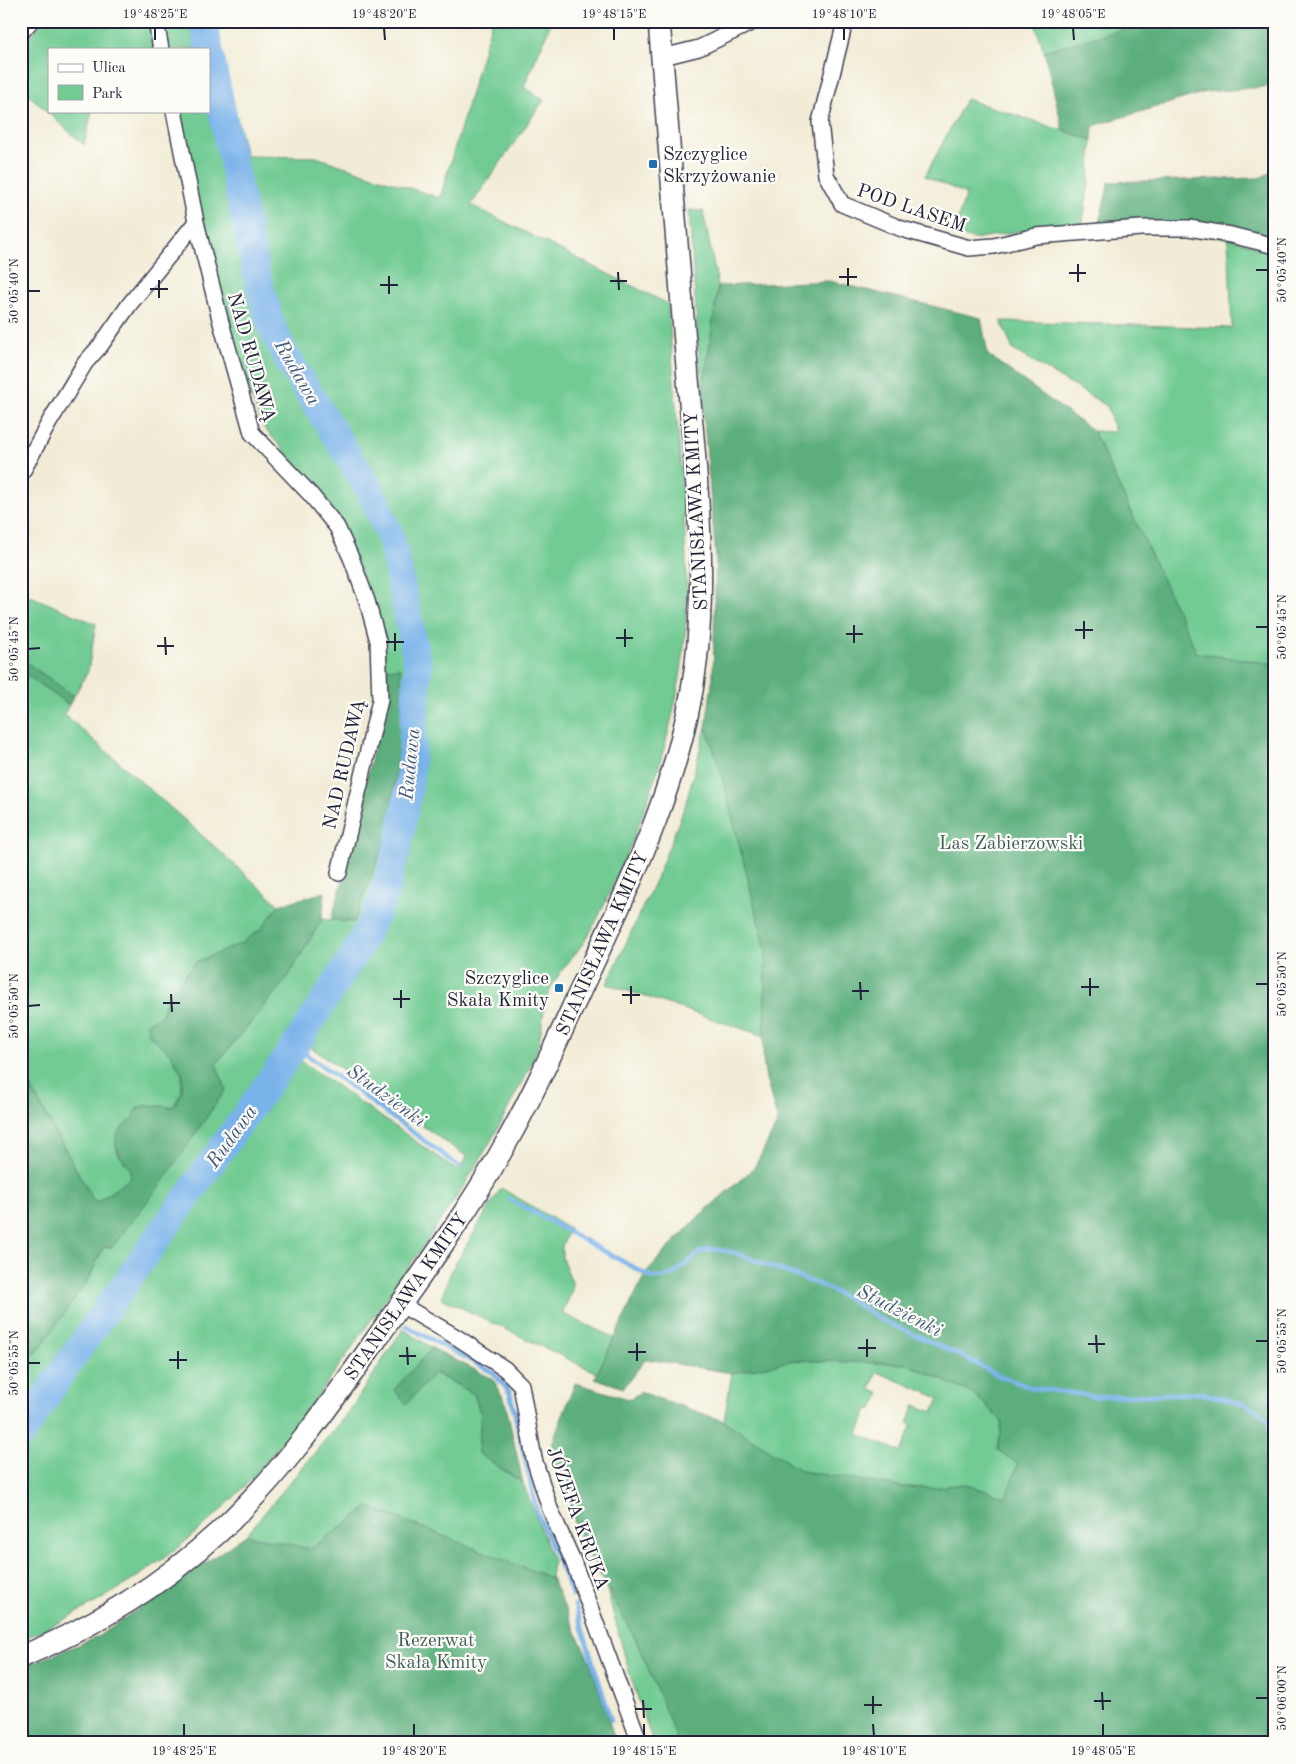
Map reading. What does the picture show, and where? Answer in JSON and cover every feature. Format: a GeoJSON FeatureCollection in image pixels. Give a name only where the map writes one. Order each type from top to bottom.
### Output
{"type":"FeatureCollection","features":[{"type":"Feature","properties":{"kind":"main road"},"geometry":{"type":"LineString","coordinates":[[21,28],[27,21]]}},
{"type":"Feature","properties":{"kind":"main road","name":"STANISŁAWA KMITY"},"geometry":{"type":"LineString","coordinates":[[21,1657],[80,1629],[123,1604],[179,1566],[217,1534],[254,1498],[331,1403],[479,1189],[509,1139],[603,943],[655,823],[673,771],[690,704],[700,626],[701,559],[697,486],[659,21]]}},
{"type":"Feature","properties":{"kind":"street"},"geometry":{"type":"LineString","coordinates":[[156,21],[161,48]]}},
{"type":"Feature","properties":{"kind":"street"},"geometry":{"type":"LineString","coordinates":[[663,57],[699,48],[755,21]]}},
{"type":"Feature","properties":{"kind":"street","name":"POD LASEM"},"geometry":{"type":"LineString","coordinates":[[843,21],[843,30],[820,122],[826,175],[842,204],[902,229],[969,248],[994,246],[1036,236],[1151,228],[1188,228],[1232,235],[1275,246]]}},
{"type":"Feature","properties":{"kind":"street","name":"NAD RUDAWĄ"},"geometry":{"type":"LineString","coordinates":[[174,112],[196,222],[227,346],[252,433],[337,527],[352,560],[367,601],[378,641],[380,700],[339,873]]}},
{"type":"Feature","properties":{"kind":"street"},"geometry":{"type":"LineString","coordinates":[[21,474],[85,363],[196,222]]}},
{"type":"Feature","properties":{"kind":"street","name":"JÓZEFA KRUKA"},"geometry":{"type":"LineString","coordinates":[[400,1304],[458,1338],[505,1369],[521,1385],[534,1459],[640,1743]]}},
{"type":"Feature","properties":{"kind":"green space"},"geometry":{"type":"Polygon","coordinates":[[[43,21],[149,21],[155,48],[48,48],[48,112],[92,112],[84,145],[21,88],[21,47],[43,21]]]}},
{"type":"Feature","properties":{"kind":"green space"},"geometry":{"type":"Polygon","coordinates":[[[160,21],[215,21],[246,156],[316,157],[440,198],[492,21],[552,21],[524,87],[544,100],[471,205],[668,304],[685,538],[686,601],[682,663],[674,708],[662,756],[647,803],[629,849],[592,929],[583,944],[560,972],[551,988],[545,1004],[537,1049],[526,1073],[493,1137],[449,1208],[305,1413],[271,1456],[228,1503],[202,1528],[174,1550],[116,1591],[85,1609],[21,1640],[21,1360],[37,1352],[90,1277],[103,1247],[112,1246],[160,1185],[226,1089],[216,1064],[288,977],[322,919],[354,922],[401,668],[387,669],[377,618],[343,529],[316,486],[263,427],[244,379],[218,293],[179,112],[210,112],[210,48],[166,48],[160,21]],[[309,1046],[300,1060],[458,1171],[467,1157],[309,1046]]]}},
{"type":"Feature","properties":{"kind":"green space"},"geometry":{"type":"Polygon","coordinates":[[[1034,21],[1154,21],[1044,51],[1034,21]]]}},
{"type":"Feature","properties":{"kind":"green space"},"geometry":{"type":"Polygon","coordinates":[[[1154,21],[1275,21],[1275,86],[1206,92],[1093,126],[1092,140],[1063,130],[1044,51],[1154,21]]]}},
{"type":"Feature","properties":{"kind":"green space"},"geometry":{"type":"Polygon","coordinates":[[[966,99],[1092,140],[1089,183],[1082,228],[1020,231],[974,239],[953,234],[966,194],[925,176],[966,99]]]}},
{"type":"Feature","properties":{"kind":"green space"},"geometry":{"type":"Polygon","coordinates":[[[1275,171],[1275,242],[1098,227],[1109,182],[1259,178],[1275,171]]]}},
{"type":"Feature","properties":{"kind":"green space"},"geometry":{"type":"Polygon","coordinates":[[[689,210],[703,211],[718,286],[702,398],[689,210]]]}},
{"type":"Feature","properties":{"kind":"green space"},"geometry":{"type":"Polygon","coordinates":[[[1228,238],[1275,251],[1275,664],[1197,654],[1093,431],[1115,432],[1107,406],[1013,350],[1001,321],[1232,328],[1228,238]]]}},
{"type":"Feature","properties":{"kind":"green space","name":"Las Zabierzowski"},"geometry":{"type":"Polygon","coordinates":[[[830,281],[981,318],[988,355],[1093,431],[1197,653],[1275,664],[1275,1743],[679,1743],[637,1642],[581,1541],[550,1449],[575,1383],[629,1399],[641,1392],[724,1421],[801,1471],[902,1487],[932,1488],[963,1484],[1006,1497],[1018,1464],[998,1450],[1002,1421],[974,1394],[907,1364],[795,1360],[732,1373],[646,1359],[623,1388],[595,1378],[646,1272],[698,1217],[754,1168],[778,1122],[766,1079],[763,1060],[766,951],[720,768],[706,727],[713,676],[716,558],[702,398],[718,286],[830,281]]]}},
{"type":"Feature","properties":{"kind":"green space"},"geometry":{"type":"Polygon","coordinates":[[[21,592],[96,624],[88,671],[74,696],[21,659],[21,592]]]}},
{"type":"Feature","properties":{"kind":"green space"},"geometry":{"type":"Polygon","coordinates":[[[21,659],[74,696],[69,705],[21,671],[21,659]]]}},
{"type":"Feature","properties":{"kind":"green space"},"geometry":{"type":"Polygon","coordinates":[[[401,668],[401,726],[389,831],[354,922],[331,920],[348,863],[383,705],[387,669],[401,668]]]}},
{"type":"Feature","properties":{"kind":"green space"},"geometry":{"type":"Polygon","coordinates":[[[21,671],[69,705],[64,714],[279,905],[261,929],[242,944],[196,962],[167,997],[162,1015],[146,1024],[150,1036],[171,1054],[182,1074],[182,1092],[173,1107],[149,1105],[137,1108],[133,1119],[120,1130],[117,1152],[131,1170],[130,1179],[95,1203],[21,1070],[21,671]]]}},
{"type":"Feature","properties":{"kind":"green space"},"geometry":{"type":"Polygon","coordinates":[[[706,727],[720,768],[766,951],[764,1036],[607,984],[658,874],[685,806],[706,727]]]}},
{"type":"Feature","properties":{"kind":"green space"},"geometry":{"type":"Polygon","coordinates":[[[325,892],[322,919],[288,977],[216,1064],[226,1089],[160,1185],[112,1247],[103,1247],[90,1277],[37,1352],[21,1360],[21,1070],[95,1203],[130,1179],[131,1170],[118,1151],[116,1140],[117,1135],[132,1119],[137,1108],[149,1105],[173,1107],[182,1092],[182,1074],[171,1054],[150,1036],[146,1024],[162,1015],[167,997],[196,962],[242,943],[261,929],[279,905],[325,892]]]}},
{"type":"Feature","properties":{"kind":"green space"},"geometry":{"type":"Polygon","coordinates":[[[501,1188],[569,1228],[562,1246],[562,1258],[572,1282],[572,1292],[562,1313],[614,1338],[597,1373],[441,1298],[452,1269],[501,1188]]]}},
{"type":"Feature","properties":{"kind":"green space"},"geometry":{"type":"Polygon","coordinates":[[[403,1329],[432,1348],[395,1390],[406,1404],[434,1373],[474,1394],[481,1415],[478,1453],[523,1483],[553,1561],[551,1578],[369,1507],[311,1549],[246,1535],[350,1410],[403,1329]]]}},
{"type":"Feature","properties":{"kind":"green space"},"geometry":{"type":"Polygon","coordinates":[[[432,1348],[493,1379],[505,1401],[523,1483],[478,1453],[481,1415],[474,1394],[435,1373],[406,1404],[394,1390],[432,1348]]]}},
{"type":"Feature","properties":{"kind":"green space"},"geometry":{"type":"Polygon","coordinates":[[[794,1360],[908,1364],[974,1394],[1002,1421],[998,1450],[1018,1464],[1007,1497],[963,1484],[932,1488],[902,1487],[801,1471],[724,1421],[732,1373],[794,1360]],[[877,1372],[870,1389],[880,1394],[873,1409],[868,1409],[858,1434],[901,1452],[912,1425],[908,1423],[915,1405],[933,1412],[939,1398],[877,1372]]]}},
{"type":"Feature","properties":{"kind":"green space","name":"Rezerwat Skała Kmity"},"geometry":{"type":"Polygon","coordinates":[[[369,1507],[551,1578],[590,1662],[616,1743],[21,1743],[21,1668],[97,1637],[246,1535],[311,1549],[369,1507]]]}},
{"type":"Feature","properties":{"kind":"green space"},"geometry":{"type":"Polygon","coordinates":[[[605,1583],[637,1642],[679,1743],[653,1743],[630,1675],[605,1583]]]}},
{"type":"Feature","properties":{"kind":"waterway","name":"Rudawa"},"geometry":{"type":"LineString","coordinates":[[203,21],[209,48]]}},
{"type":"Feature","properties":{"kind":"waterway","name":"Rudawa"},"geometry":{"type":"LineString","coordinates":[[21,1435],[64,1369],[295,1046],[359,947],[382,902],[398,845],[409,788],[418,666],[392,541],[371,492],[288,360],[271,325],[256,273],[210,54]]}},
{"type":"Feature","properties":{"kind":"waterway","name":"Studzienki"},"geometry":{"type":"LineString","coordinates":[[295,1046],[460,1167]]}},
{"type":"Feature","properties":{"kind":"waterway","name":"Studzienki"},"geometry":{"type":"LineString","coordinates":[[509,1199],[651,1277],[662,1278],[675,1273],[700,1252],[712,1249],[733,1252],[825,1287],[882,1320],[962,1356],[999,1376],[1033,1388],[1099,1397],[1201,1393],[1245,1404],[1259,1412],[1270,1423],[1271,1441],[1275,1451]]}},
{"type":"Feature","properties":{"kind":"waterway"},"geometry":{"type":"LineString","coordinates":[[406,1326],[494,1373],[510,1393],[537,1512],[573,1596]]}},
{"type":"Feature","properties":{"kind":"waterway"},"geometry":{"type":"LineString","coordinates":[[575,1605],[611,1720]]}},
{"type":"Feature","properties":{"kind":"place","name":"Szczyglice Skrzyżowanie"},"geometry":{"type":"Point","coordinates":[653,164]}},
{"type":"Feature","properties":{"kind":"place","name":"Szczyglice Skała Kmity"},"geometry":{"type":"Point","coordinates":[559,988]}}]}
